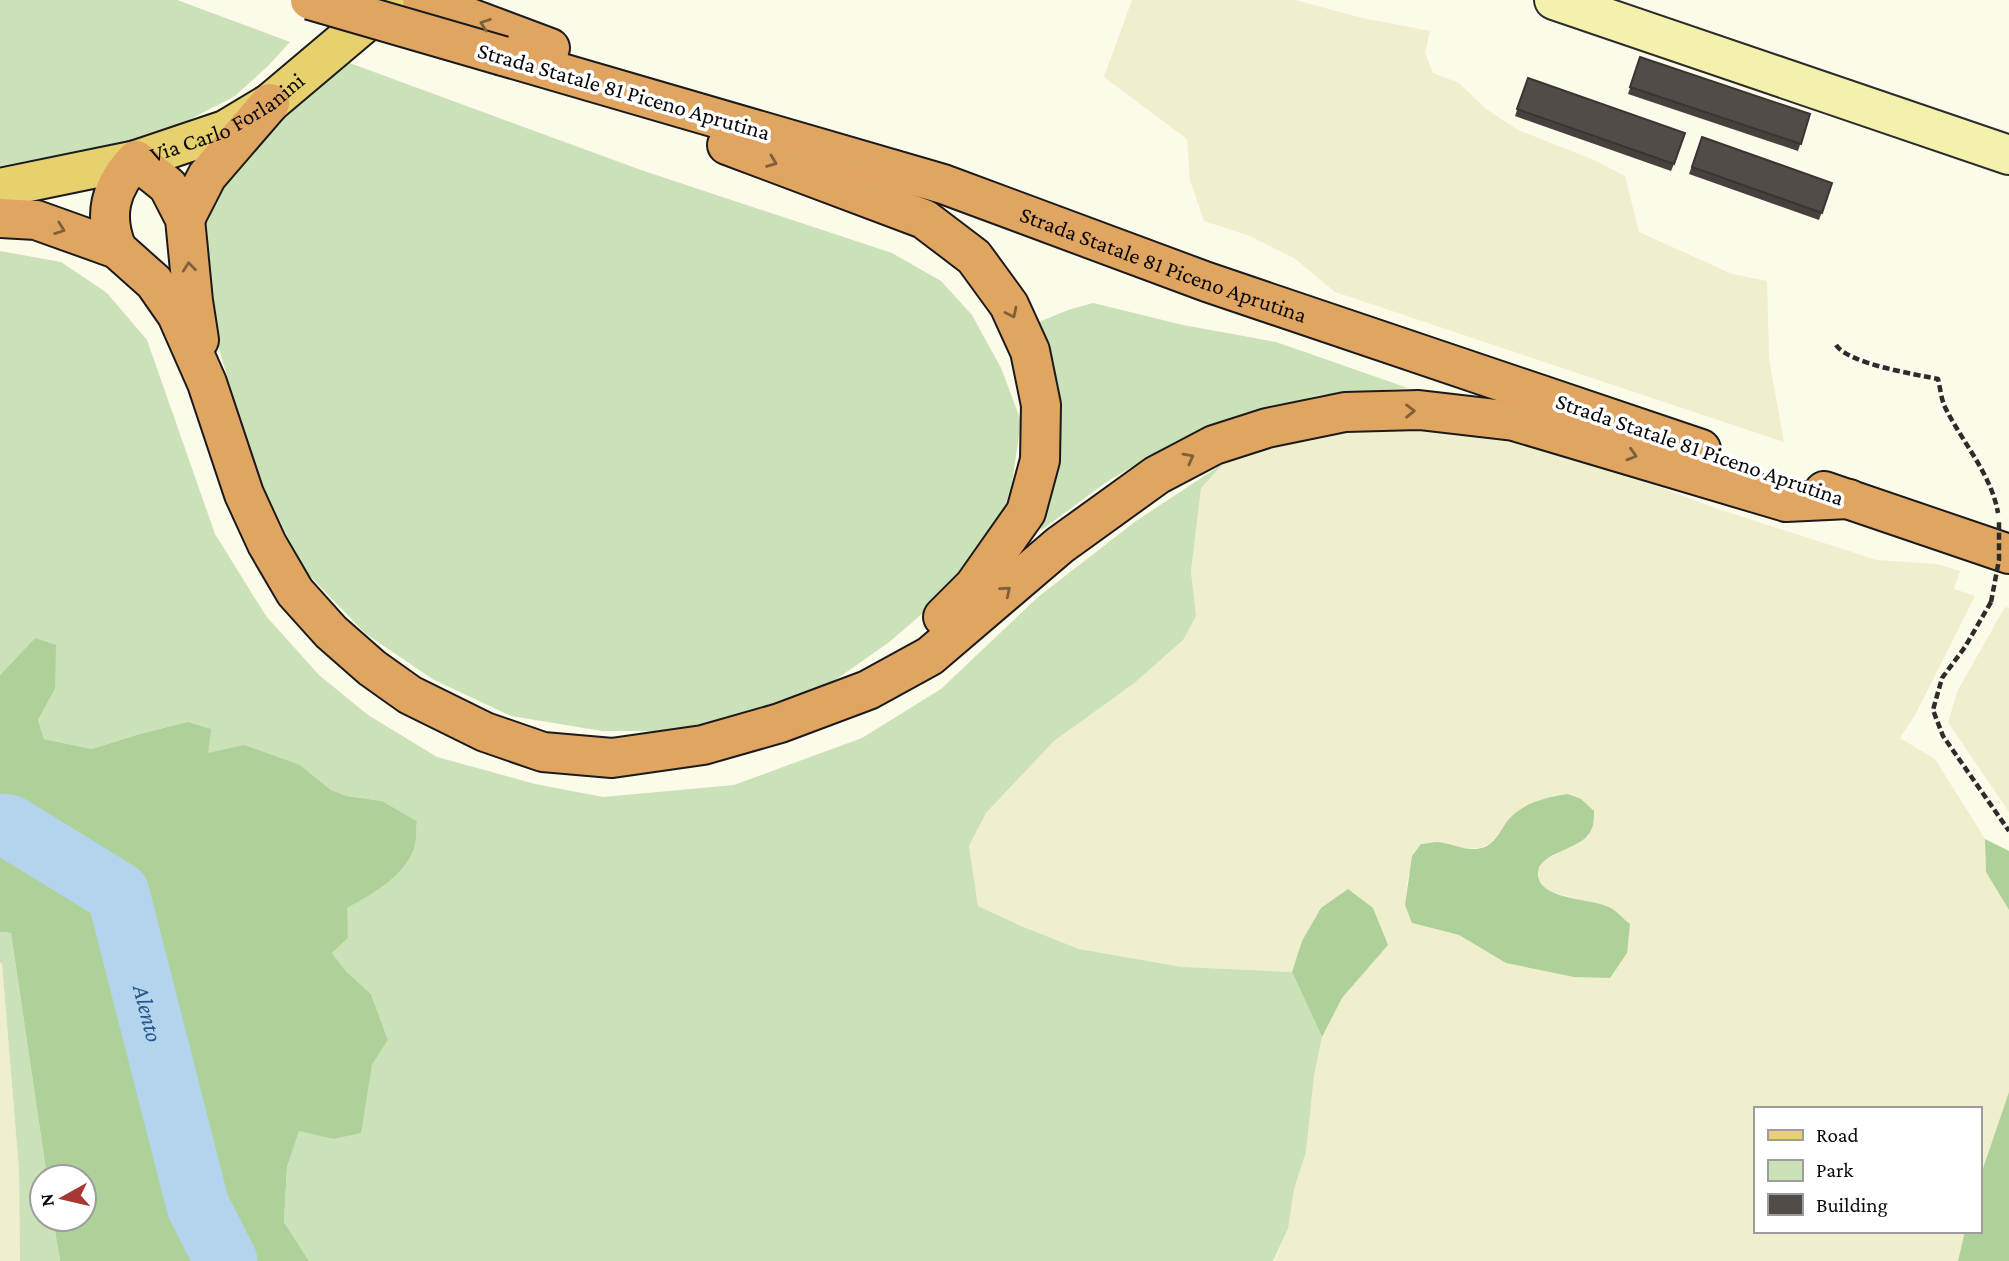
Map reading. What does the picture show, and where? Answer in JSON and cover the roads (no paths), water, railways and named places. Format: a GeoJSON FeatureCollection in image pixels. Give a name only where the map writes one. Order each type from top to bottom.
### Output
{"type":"FeatureCollection","features":[{"type":"Feature","properties":{"kind":"highway","name":"Strada Statale 81 Piceno Aprutina"},"geometry":{"type":"LineString","coordinates":[[310,0],[943,184],[1207,282],[1849,499],[2004,536]]}},
{"type":"Feature","properties":{"kind":"highway"},"geometry":{"type":"LineString","coordinates":[[422,0],[569,55],[943,184]]}},
{"type":"Feature","properties":{"kind":"highway"},"geometry":{"type":"LineString","coordinates":[[503,56],[717,142],[924,219],[974,257],[1009,305],[1030,351],[1041,405],[1040,460],[1026,512],[974,586],[930,630],[875,670],[780,723]]}},
{"type":"Feature","properties":{"kind":"highway"},"geometry":{"type":"LineString","coordinates":[[185,219],[207,176],[270,103]]}},
{"type":"Feature","properties":{"kind":"highway"},"geometry":{"type":"LineString","coordinates":[[117,249],[111,234],[110,201],[116,185],[136,160],[168,186],[185,219],[192,301],[206,383]]}},
{"type":"Feature","properties":{"kind":"highway"},"geometry":{"type":"LineString","coordinates":[[0,218],[36,220],[117,249],[154,282],[177,315],[206,383],[244,494],[267,544],[295,592],[331,632],[372,668],[410,695],[485,732],[543,752],[612,758],[703,745],[780,723],[868,690],[930,656],[1060,545],[1157,475],[1214,445],[1267,428],[1345,412],[1419,410],[1514,421],[1786,502],[1849,499]]}},
{"type":"Feature","properties":{"kind":"main road","name":"Via Carlo Forlanini"},"geometry":{"type":"LineString","coordinates":[[0,188],[136,160],[225,130],[270,103],[392,0]]}},
{"type":"Feature","properties":{"kind":"main road"},"geometry":{"type":"LineString","coordinates":[[1554,0],[2009,155]]}},
{"type":"Feature","properties":{"kind":"waterway","name":"Alento"},"geometry":{"type":"LineString","coordinates":[[0,825],[9,826],[118,893],[198,1206],[226,1261]]}}]}
